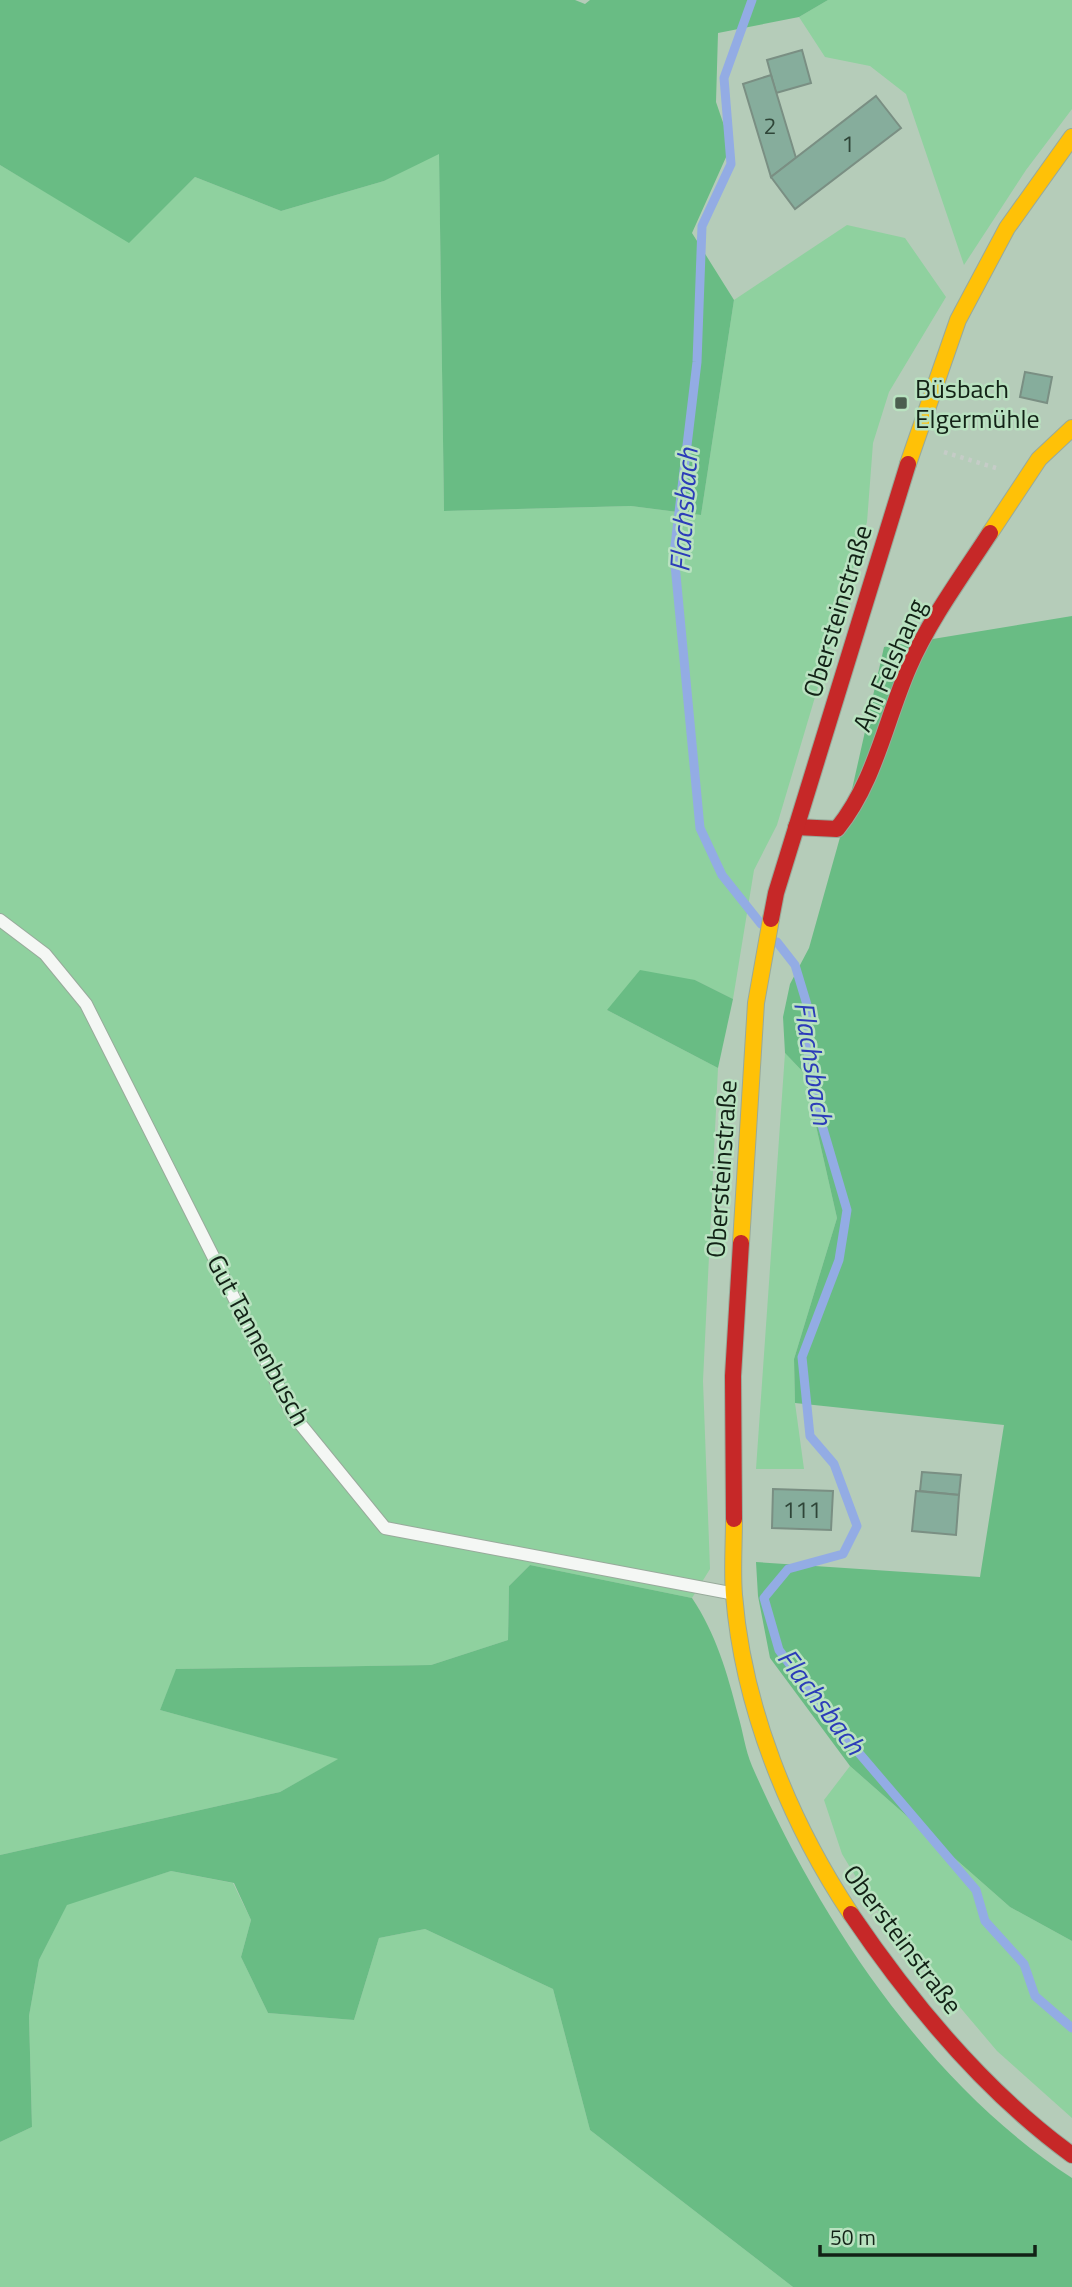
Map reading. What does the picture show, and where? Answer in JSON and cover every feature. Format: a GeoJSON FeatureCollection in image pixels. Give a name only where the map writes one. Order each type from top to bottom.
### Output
{"type":"FeatureCollection","features":[{"type":"Feature","properties":{"kind":"street","name":"Obersteinstraße"},"geometry":{"type":"LineString","coordinates":[[1072,137],[1007,228],[970,292],[915,443],[776,892],[764,951],[754,1030],[733,1376],[734,1594],[746,1670],[772,1760],[823,1872],[887,1967],[970,2065],[1046,2136],[1072,2155]]}},
{"type":"Feature","properties":{"kind":"street","name":"Am Felshang"},"geometry":{"type":"LineString","coordinates":[[796,827],[837,829],[854,811],[920,642],[1027,477],[1049,448],[1072,428]]}},
{"type":"Feature","properties":{"kind":"lane","name":"Gut Tannenbusch"},"geometry":{"type":"LineString","coordinates":[[0,920],[45,954],[86,1004],[293,1415],[385,1528],[734,1594]]}},
{"type":"Feature","properties":{"kind":"path"},"geometry":{"type":"LineString","coordinates":[[915,443],[1027,477]]}},
{"type":"Feature","properties":{"kind":"green space"},"geometry":{"type":"Polygon","coordinates":[[[0,0],[575,0],[585,4],[590,0],[828,0],[799,17],[718,33],[716,102],[731,146],[692,233],[734,300],[701,515],[631,506],[444,511],[439,154],[384,181],[281,211],[195,177],[129,243],[0,165],[0,0]]]}},
{"type":"Feature","properties":{"kind":"green space"},"geometry":{"type":"Polygon","coordinates":[[[828,0],[1072,0],[1072,109],[1026,170],[964,265],[906,94],[870,66],[825,57],[799,17],[828,0]]]}},
{"type":"Feature","properties":{"kind":"green space"},"geometry":{"type":"Polygon","coordinates":[[[439,153],[444,511],[631,506],[701,515],[734,300],[847,225],[905,238],[946,297],[889,392],[873,443],[867,522],[777,825],[754,870],[733,999],[695,980],[607,1010],[718,1068],[703,1381],[710,1569],[692,1598],[530,1565],[509,1586],[508,1640],[431,1665],[177,1669],[160,1710],[339,1759],[280,1792],[0,1855],[0,165],[129,242],[195,177],[281,211],[384,181],[439,153]]]}},
{"type":"Feature","properties":{"kind":"green space"},"geometry":{"type":"Polygon","coordinates":[[[1072,616],[1072,1941],[1010,1907],[850,1766],[770,1658],[758,1596],[756,1562],[980,1577],[1004,1425],[795,1403],[794,1359],[837,1218],[804,1073],[785,1053],[783,1017],[790,984],[809,948],[846,816],[884,647],[1072,616]]]}},
{"type":"Feature","properties":{"kind":"green space"},"geometry":{"type":"Polygon","coordinates":[[[640,970],[695,980],[733,999],[718,1068],[607,1010],[640,970]]]}},
{"type":"Feature","properties":{"kind":"green space"},"geometry":{"type":"Polygon","coordinates":[[[785,1053],[804,1073],[837,1218],[794,1359],[795,1403],[804,1469],[756,1469],[785,1053]]]}},
{"type":"Feature","properties":{"kind":"green space"},"geometry":{"type":"Polygon","coordinates":[[[530,1565],[692,1598],[708,1625],[720,1654],[752,1766],[810,1883],[845,1940],[925,2047],[971,2096],[1020,2140],[1072,2178],[1072,2287],[793,2287],[590,2130],[553,1989],[425,1929],[379,1938],[354,2020],[268,2013],[241,1957],[251,1920],[234,1883],[171,1871],[67,1905],[39,1960],[29,2016],[32,2127],[0,2142],[0,1855],[280,1792],[338,1759],[160,1710],[176,1669],[431,1665],[508,1640],[509,1586],[530,1565]]]}},
{"type":"Feature","properties":{"kind":"green space"},"geometry":{"type":"Polygon","coordinates":[[[850,1766],[1010,1907],[1072,1941],[1072,2118],[997,2051],[871,1902],[842,1854],[824,1800],[850,1766]]]}},
{"type":"Feature","properties":{"kind":"green space"},"geometry":{"type":"Polygon","coordinates":[[[171,1871],[233,1883],[251,1920],[241,1957],[268,2013],[354,2020],[379,1938],[425,1929],[553,1989],[590,2130],[793,2287],[0,2287],[0,2142],[32,2127],[29,2016],[39,1960],[67,1904],[171,1871]]]}},
{"type":"Feature","properties":{"kind":"building"},"geometry":{"type":"Polygon","coordinates":[[[802,50],[811,83],[776,93],[767,60],[802,50]]]}},
{"type":"Feature","properties":{"kind":"building"},"geometry":{"type":"Polygon","coordinates":[[[771,75],[796,158],[771,177],[743,84],[771,75]]]}},
{"type":"Feature","properties":{"kind":"building"},"geometry":{"type":"Polygon","coordinates":[[[876,96],[901,128],[795,209],[771,177],[876,96]]]}},
{"type":"Feature","properties":{"kind":"building"},"geometry":{"type":"Polygon","coordinates":[[[1025,372],[1052,377],[1047,403],[1020,397],[1025,372]]]}},
{"type":"Feature","properties":{"kind":"building"},"geometry":{"type":"Polygon","coordinates":[[[922,1472],[961,1475],[959,1495],[920,1491],[922,1472]]]}},
{"type":"Feature","properties":{"kind":"building"},"geometry":{"type":"Polygon","coordinates":[[[773,1489],[833,1491],[831,1530],[772,1528],[773,1489]]]}},
{"type":"Feature","properties":{"kind":"building"},"geometry":{"type":"Polygon","coordinates":[[[916,1491],[959,1495],[956,1535],[912,1531],[916,1491]]]}},
{"type":"Feature","properties":{"kind":"waterway","name":"Flachsbach"},"geometry":{"type":"LineString","coordinates":[[752,0],[724,78],[731,164],[702,226],[697,362],[674,554],[700,828],[722,875],[761,924]]}},
{"type":"Feature","properties":{"kind":"waterway","name":"Flachsbach"},"geometry":{"type":"LineString","coordinates":[[777,942],[795,965],[808,1008],[807,1045],[814,1098],[847,1210],[839,1260],[802,1357],[810,1436],[834,1464],[857,1526],[843,1554],[788,1569],[764,1598],[779,1650],[835,1725],[976,1890],[985,1921],[1024,1964],[1035,1996],[1072,2028]]}},
{"type":"Feature","properties":{"kind":"traffic: slow"},"geometry":{"type":"LineString","coordinates":[[908,464],[958,320],[1007,228],[1072,137]]}},
{"type":"Feature","properties":{"kind":"traffic: slow"},"geometry":{"type":"LineString","coordinates":[[990,533],[1039,459],[1072,428]]}},
{"type":"Feature","properties":{"kind":"traffic: slow"},"geometry":{"type":"LineString","coordinates":[[741,1243],[756,1003],[771,919]]}},
{"type":"Feature","properties":{"kind":"traffic: slow"},"geometry":{"type":"LineString","coordinates":[[734,1519],[733,1586],[739,1637],[759,1721],[789,1802],[808,1841],[851,1914]]}},
{"type":"Feature","properties":{"kind":"traffic: jam"},"geometry":{"type":"LineString","coordinates":[[771,919],[776,893],[908,464]]}},
{"type":"Feature","properties":{"kind":"traffic: jam"},"geometry":{"type":"LineString","coordinates":[[796,827],[837,829],[850,811],[870,772],[917,649],[990,533]]}},
{"type":"Feature","properties":{"kind":"traffic: jam"},"geometry":{"type":"LineString","coordinates":[[734,1519],[733,1376],[741,1243]]}},
{"type":"Feature","properties":{"kind":"traffic: jam"},"geometry":{"type":"LineString","coordinates":[[851,1914],[899,1981],[951,2044],[1009,2103],[1072,2155]]}},
{"type":"Feature","properties":{"kind":"place","name":"Büsbach Elgermühle"},"geometry":{"type":"Point","coordinates":[901,403]}}]}
